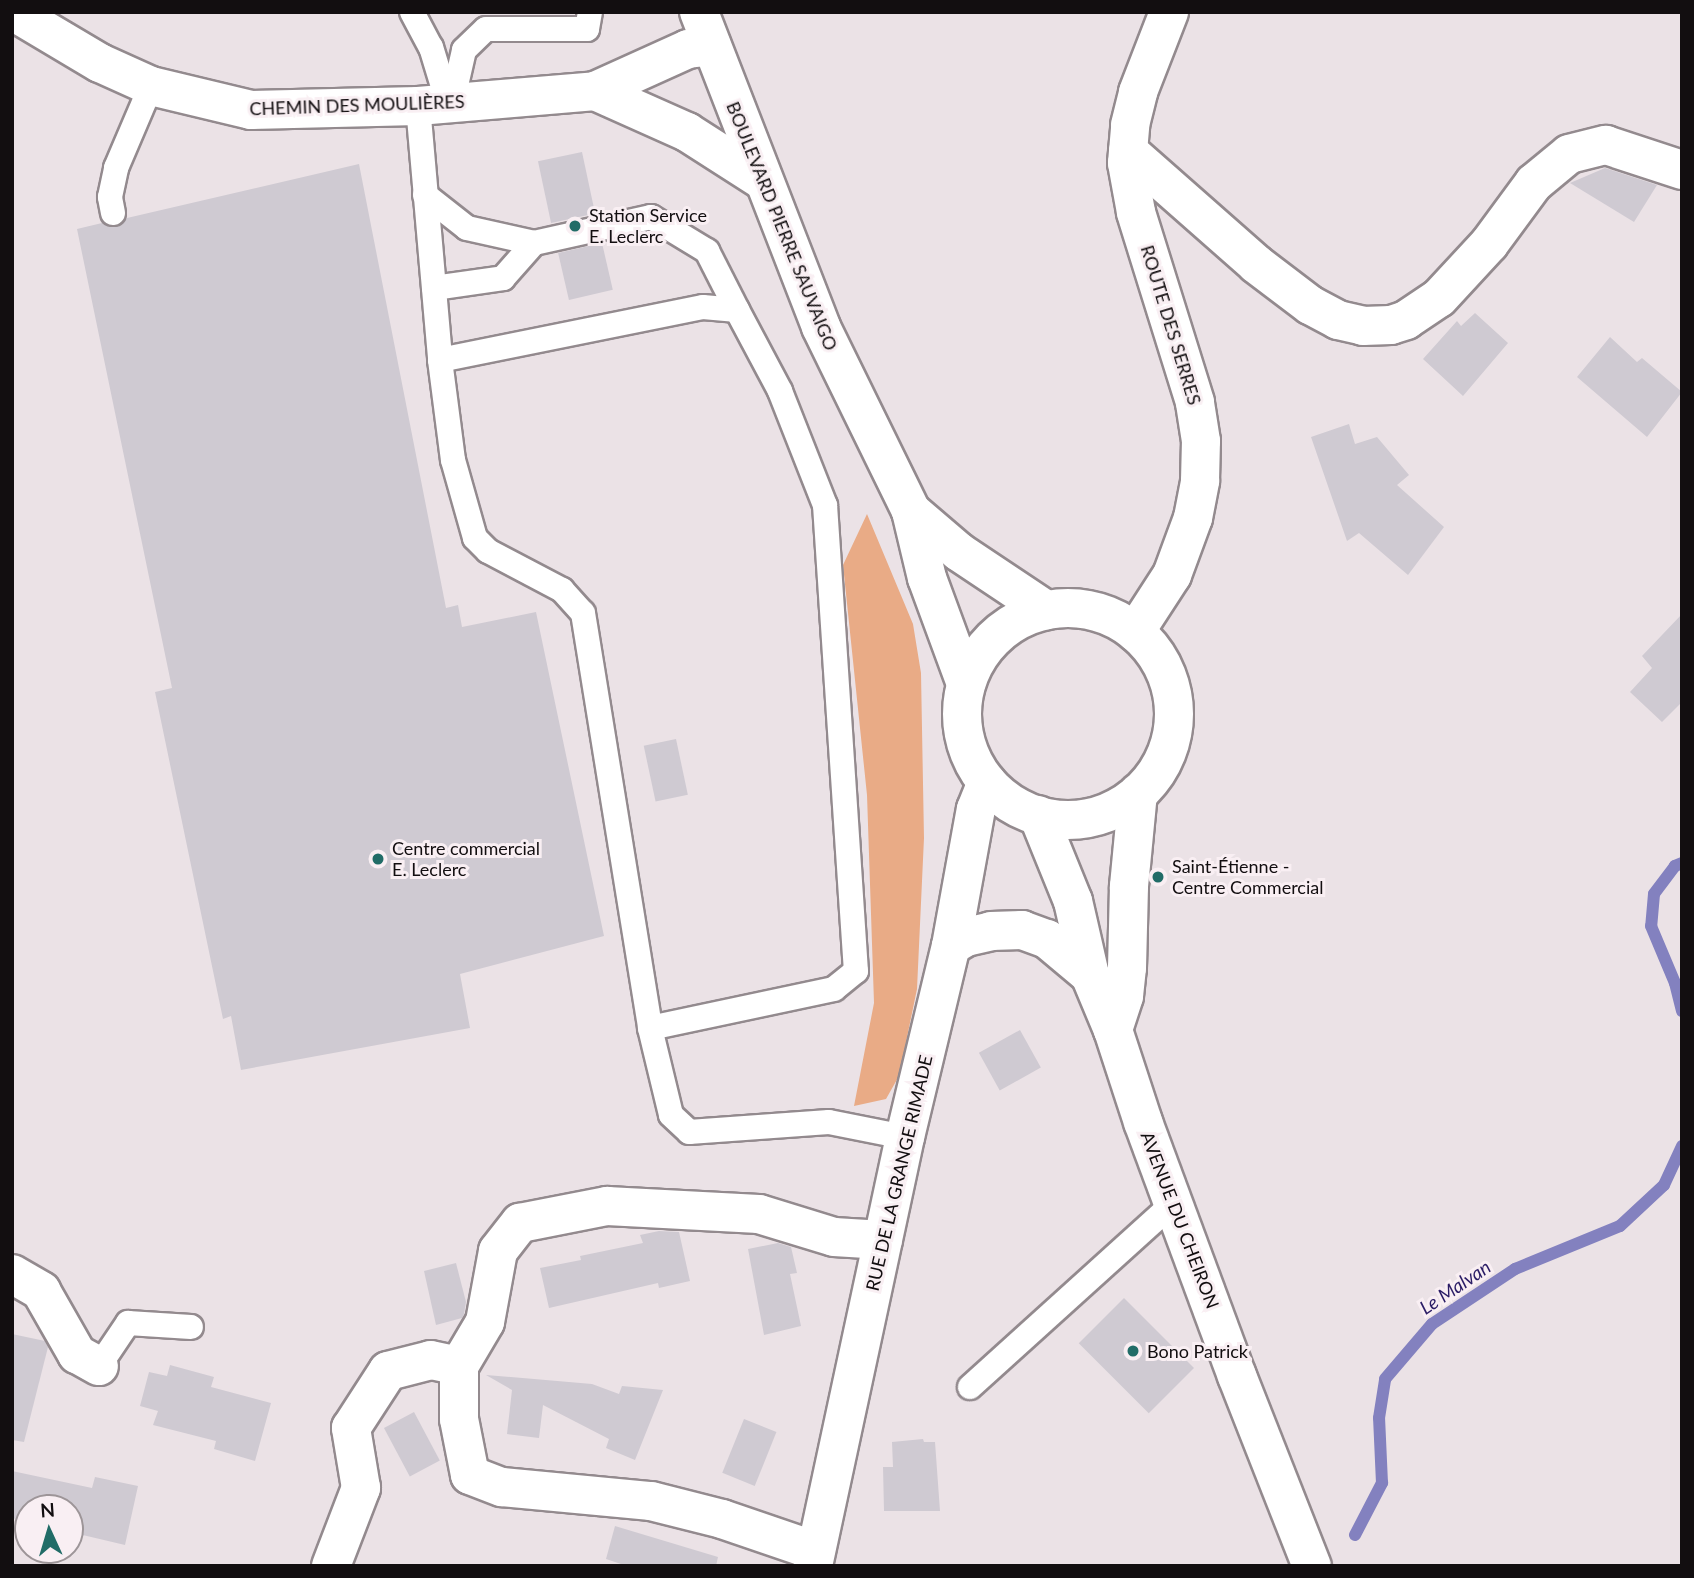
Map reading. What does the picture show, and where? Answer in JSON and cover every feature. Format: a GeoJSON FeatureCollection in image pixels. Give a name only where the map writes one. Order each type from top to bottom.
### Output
{"type":"FeatureCollection","features":[{"type":"Feature","properties":{"kind":"street","name":"CHEMIN DES MOULIÈRES"},"geometry":{"type":"LineString","coordinates":[[14,12],[100,64],[151,86],[251,110],[439,104],[594,90],[688,49],[706,29]]}},
{"type":"Feature","properties":{"kind":"street","name":"ROUTE DES SERRES"},"geometry":{"type":"LineString","coordinates":[[1135,632],[1172,575],[1193,518],[1200,468],[1201,440],[1195,402],[1130,185],[1129,125],[1138,92],[1169,12]]}},
{"type":"Feature","properties":{"kind":"street","name":"BOULEVARD PIERRE SAUVAIGO"},"geometry":{"type":"LineString","coordinates":[[706,29],[762,180],[821,327],[911,511],[927,578],[966,684]]}},
{"type":"Feature","properties":{"kind":"street","name":"CHEMIN DES MOULIÈRES"},"geometry":{"type":"LineString","coordinates":[[594,90],[687,132],[762,180]]}},
{"type":"Feature","properties":{"kind":"street"},"geometry":{"type":"LineString","coordinates":[[1128,151],[1256,264],[1314,307],[1338,320],[1377,327],[1406,320],[1439,298],[1489,244],[1535,182],[1569,154],[1593,145],[1606,145],[1682,170]]}},
{"type":"Feature","properties":{"kind":"street"},"geometry":{"type":"LineString","coordinates":[[1152,262],[1156,243],[1168,225],[1180,218],[1199,215]]}},
{"type":"Feature","properties":{"kind":"street","name":"BOULEVARD PIERRE SAUVAIGO"},"geometry":{"type":"LineString","coordinates":[[911,511],[959,552],[1046,610]]}},
{"type":"Feature","properties":{"kind":"street"},"geometry":{"type":"LineString","coordinates":[[1065,608],[1102,614],[1135,632],[1163,667],[1174,712],[1165,756],[1149,782],[1113,810],[1098,815],[1068,819],[1038,815],[1010,802],[987,782],[975,765],[965,736],[962,705],[973,667],[996,636],[1019,620],[1046,610],[1065,608]]}},
{"type":"Feature","properties":{"kind":"street","name":"RUE DE LA GRANGE RIMADE"},"geometry":{"type":"LineString","coordinates":[[815,1558],[905,1137],[951,946],[968,844],[976,809],[987,782]]}},
{"type":"Feature","properties":{"kind":"street"},"geometry":{"type":"LineString","coordinates":[[1113,1030],[1124,996],[1127,968],[1129,886],[1138,793]]}},
{"type":"Feature","properties":{"kind":"street","name":"AVENUE DU CHEIRON"},"geometry":{"type":"LineString","coordinates":[[1038,815],[1073,901],[1090,975],[1113,1030],[1143,1122],[1175,1202],[1237,1376],[1312,1566]]}},
{"type":"Feature","properties":{"kind":"street"},"geometry":{"type":"LineString","coordinates":[[951,946],[966,937],[991,931],[1023,930],[1047,939],[1090,975]]}},
{"type":"Feature","properties":{"kind":"street"},"geometry":{"type":"LineString","coordinates":[[815,1558],[722,1519],[652,1501],[502,1487],[470,1475],[459,1419],[459,1366],[485,1322],[498,1251],[520,1223],[607,1206],[759,1214],[834,1237],[883,1240]]}},
{"type":"Feature","properties":{"kind":"street"},"geometry":{"type":"LineString","coordinates":[[12,1274],[41,1291],[77,1354],[99,1366]]}},
{"type":"Feature","properties":{"kind":"street"},"geometry":{"type":"LineString","coordinates":[[331,1566],[361,1488],[351,1428],[358,1416],[388,1371],[430,1360],[459,1366]]}},
{"type":"Feature","properties":{"kind":"lane"},"geometry":{"type":"LineString","coordinates":[[412,12],[431,47],[439,104]]}},
{"type":"Feature","properties":{"kind":"lane"},"geometry":{"type":"LineString","coordinates":[[590,12],[587,29],[486,29],[464,50],[439,104],[425,195],[440,360],[453,460],[475,538],[488,551],[562,590],[583,613],[650,1028],[671,1115],[689,1132],[830,1122],[905,1137]]}},
{"type":"Feature","properties":{"kind":"lane"},"geometry":{"type":"LineString","coordinates":[[113,212],[110,197],[116,168],[151,86]]}},
{"type":"Feature","properties":{"kind":"lane"},"geometry":{"type":"LineString","coordinates":[[425,195],[467,228],[534,243],[651,217],[708,251],[780,391],[825,505],[856,971],[834,989],[650,1028]]}},
{"type":"Feature","properties":{"kind":"lane"},"geometry":{"type":"LineString","coordinates":[[434,288],[503,278],[534,243]]}},
{"type":"Feature","properties":{"kind":"lane"},"geometry":{"type":"LineString","coordinates":[[440,360],[703,307],[737,310]]}},
{"type":"Feature","properties":{"kind":"lane"},"geometry":{"type":"LineString","coordinates":[[970,1387],[1175,1202]]}},
{"type":"Feature","properties":{"kind":"lane"},"geometry":{"type":"LineString","coordinates":[[99,1366],[128,1323],[191,1327]]}},
{"type":"Feature","properties":{"kind":"shaded area"},"geometry":{"type":"Polygon","coordinates":[[[867,514],[913,624],[921,673],[924,838],[917,989],[899,1076],[886,1099],[854,1106],[874,1003],[867,795],[843,565],[867,514]]]}},
{"type":"Feature","properties":{"kind":"building"},"geometry":{"type":"Polygon","coordinates":[[[582,152],[595,214],[551,223],[538,161],[582,152]]]}},
{"type":"Feature","properties":{"kind":"building"},"geometry":{"type":"Polygon","coordinates":[[[359,164],[446,608],[458,605],[462,627],[536,612],[604,936],[460,974],[470,1028],[241,1070],[231,1016],[223,1019],[155,692],[172,688],[77,229],[102,223],[116,227],[127,218],[359,164]]]}},
{"type":"Feature","properties":{"kind":"building"},"geometry":{"type":"Polygon","coordinates":[[[1605,168],[1657,185],[1634,222],[1570,183],[1605,168]]]}},
{"type":"Feature","properties":{"kind":"building"},"geometry":{"type":"Polygon","coordinates":[[[602,243],[613,290],[569,300],[558,253],[602,243]]]}},
{"type":"Feature","properties":{"kind":"building"},"geometry":{"type":"Polygon","coordinates":[[[1475,313],[1508,343],[1463,396],[1423,359],[1457,321],[1461,326],[1475,313]]]}},
{"type":"Feature","properties":{"kind":"building"},"geometry":{"type":"Polygon","coordinates":[[[1610,337],[1637,362],[1642,358],[1682,392],[1647,437],[1577,377],[1610,337]]]}},
{"type":"Feature","properties":{"kind":"building"},"geometry":{"type":"Polygon","coordinates":[[[1349,424],[1355,444],[1377,437],[1409,475],[1397,485],[1444,527],[1408,575],[1359,533],[1347,541],[1311,437],[1349,424]]]}},
{"type":"Feature","properties":{"kind":"building"},"geometry":{"type":"Polygon","coordinates":[[[1682,614],[1682,702],[1662,722],[1630,692],[1652,668],[1642,656],[1682,614]]]}},
{"type":"Feature","properties":{"kind":"building"},"geometry":{"type":"Polygon","coordinates":[[[676,739],[688,795],[656,802],[644,746],[676,739]]]}},
{"type":"Feature","properties":{"kind":"building"},"geometry":{"type":"Polygon","coordinates":[[[1020,1030],[1041,1068],[1000,1090],[979,1053],[1020,1030]]]}},
{"type":"Feature","properties":{"kind":"building"},"geometry":{"type":"Polygon","coordinates":[[[659,1231],[679,1232],[690,1281],[659,1288],[658,1283],[549,1308],[540,1268],[581,1260],[580,1256],[643,1243],[640,1235],[659,1231]]]}},
{"type":"Feature","properties":{"kind":"building"},"geometry":{"type":"Polygon","coordinates":[[[778,1243],[791,1247],[797,1273],[790,1274],[801,1326],[764,1335],[748,1249],[778,1243]]]}},
{"type":"Feature","properties":{"kind":"building"},"geometry":{"type":"Polygon","coordinates":[[[456,1263],[466,1302],[464,1314],[462,1318],[436,1325],[424,1271],[456,1263]]]}},
{"type":"Feature","properties":{"kind":"building"},"geometry":{"type":"Polygon","coordinates":[[[1124,1298],[1194,1368],[1149,1413],[1079,1343],[1124,1298]]]}},
{"type":"Feature","properties":{"kind":"building"},"geometry":{"type":"Polygon","coordinates":[[[12,1334],[45,1341],[48,1347],[24,1442],[12,1440],[12,1334]]]}},
{"type":"Feature","properties":{"kind":"building"},"geometry":{"type":"Polygon","coordinates":[[[170,1365],[214,1377],[211,1387],[271,1403],[255,1461],[214,1449],[216,1441],[153,1425],[158,1411],[140,1406],[149,1372],[167,1376],[170,1365]]]}},
{"type":"Feature","properties":{"kind":"building"},"geometry":{"type":"Polygon","coordinates":[[[486,1375],[592,1384],[619,1394],[622,1386],[663,1390],[635,1460],[606,1448],[609,1439],[543,1405],[539,1438],[507,1434],[512,1390],[486,1375]]]}},
{"type":"Feature","properties":{"kind":"building"},"geometry":{"type":"Polygon","coordinates":[[[414,1412],[440,1461],[410,1477],[384,1428],[414,1412]]]}},
{"type":"Feature","properties":{"kind":"building"},"geometry":{"type":"Polygon","coordinates":[[[744,1419],[776,1432],[755,1486],[722,1473],[744,1419]]]}},
{"type":"Feature","properties":{"kind":"building"},"geometry":{"type":"Polygon","coordinates":[[[923,1439],[924,1442],[935,1442],[940,1511],[884,1511],[883,1467],[893,1467],[892,1442],[923,1439]]]}},
{"type":"Feature","properties":{"kind":"building"},"geometry":{"type":"Polygon","coordinates":[[[12,1471],[92,1488],[95,1477],[138,1486],[125,1545],[84,1535],[84,1494],[14,1494],[12,1518],[12,1471]]]}},
{"type":"Feature","properties":{"kind":"building"},"geometry":{"type":"Polygon","coordinates":[[[615,1526],[718,1557],[716,1566],[627,1566],[606,1559],[615,1526]]]}},
{"type":"Feature","properties":{"kind":"waterway","name":"Le Malvan"},"geometry":{"type":"LineString","coordinates":[[1682,863],[1675,866],[1654,894],[1651,926],[1675,983],[1682,1011]]}},
{"type":"Feature","properties":{"kind":"waterway","name":"Le Malvan"},"geometry":{"type":"LineString","coordinates":[[1355,1535],[1382,1483],[1379,1418],[1385,1379],[1432,1324],[1515,1269],[1620,1226],[1664,1185],[1682,1146]]}},
{"type":"Feature","properties":{"kind":"place","name":"Station Service E. Leclerc"},"geometry":{"type":"Point","coordinates":[575,226]}},
{"type":"Feature","properties":{"kind":"place","name":"Centre commercial E. Leclerc"},"geometry":{"type":"Point","coordinates":[378,859]}},
{"type":"Feature","properties":{"kind":"place","name":"Saint-Étienne - Centre Commercial"},"geometry":{"type":"Point","coordinates":[1158,877]}},
{"type":"Feature","properties":{"kind":"place","name":"Bono Patrick"},"geometry":{"type":"Point","coordinates":[1133,1351]}}]}
